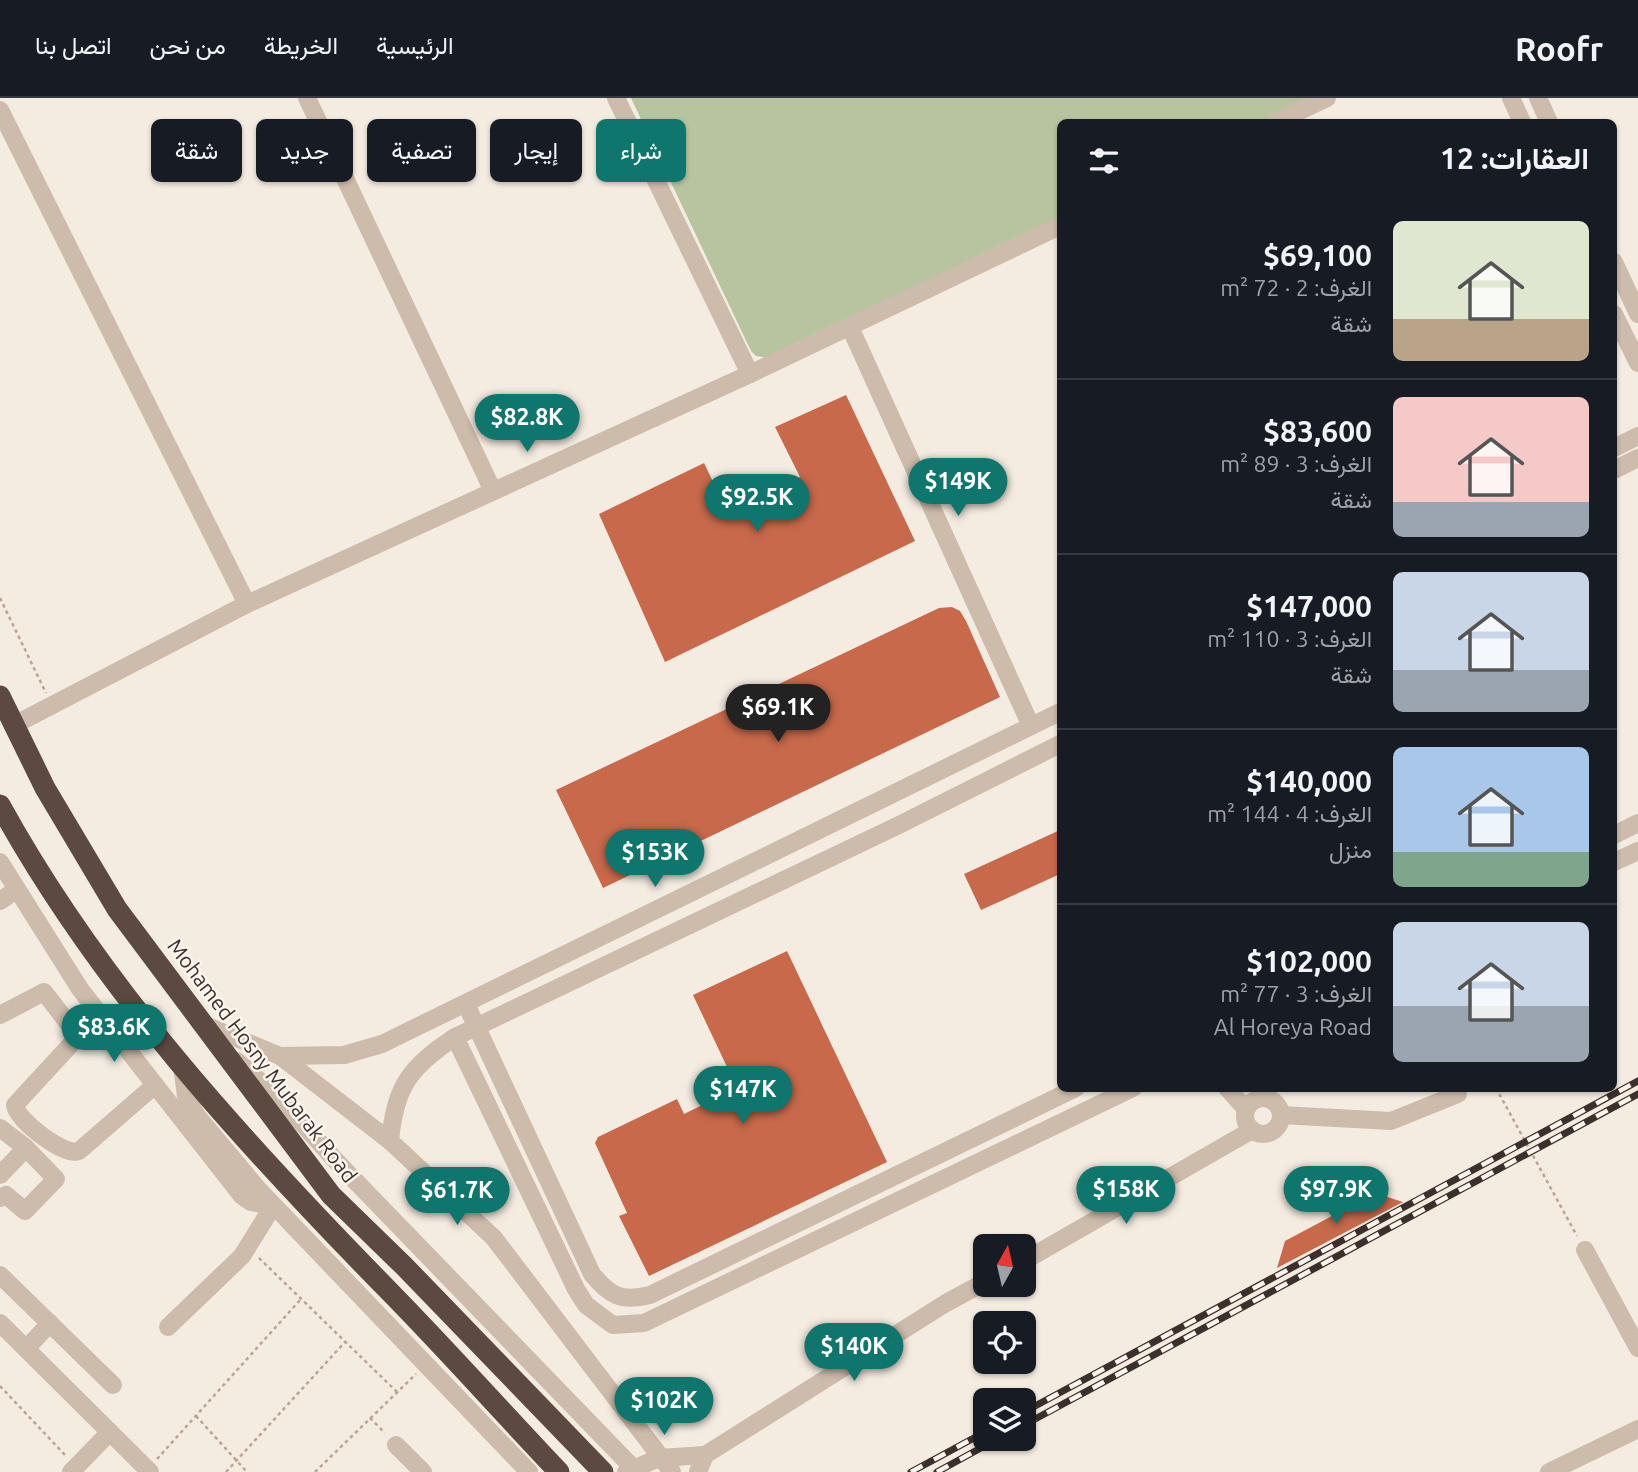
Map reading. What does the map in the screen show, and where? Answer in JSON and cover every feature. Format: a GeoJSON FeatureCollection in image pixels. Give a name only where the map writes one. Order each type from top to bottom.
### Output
{"type":"FeatureCollection","features":[{"type":"Feature","properties":{"kind":"highway","name":"Mohamed Hosny Mubarak Road"},"geometry":{"type":"LineString","coordinates":[[0,696],[79,850],[117,909],[331,1195],[404,1266],[603,1472]]}},
{"type":"Feature","properties":{"kind":"highway"},"geometry":{"type":"LineString","coordinates":[[0,805],[64,909],[120,989],[182,1065],[309,1211],[390,1292],[559,1472]]}},
{"type":"Feature","properties":{"kind":"street"},"geometry":{"type":"LineString","coordinates":[[307,98],[493,491]]}},
{"type":"Feature","properties":{"kind":"street"},"geometry":{"type":"LineString","coordinates":[[616,98],[750,373]]}},
{"type":"Feature","properties":{"kind":"street"},"geometry":{"type":"LineString","coordinates":[[1282,119],[1327,98]]}},
{"type":"Feature","properties":{"kind":"street"},"geometry":{"type":"LineString","coordinates":[[1511,98],[1521,119]]}},
{"type":"Feature","properties":{"kind":"street"},"geometry":{"type":"LineString","coordinates":[[1538,98],[1548,119]]}},
{"type":"Feature","properties":{"kind":"street"},"geometry":{"type":"LineString","coordinates":[[0,110],[247,604]]}},
{"type":"Feature","properties":{"kind":"street"},"geometry":{"type":"LineString","coordinates":[[14,725],[247,604],[850,327],[1057,227]]}},
{"type":"Feature","properties":{"kind":"street"},"geometry":{"type":"LineString","coordinates":[[1617,268],[1638,314]]}},
{"type":"Feature","properties":{"kind":"street"},"geometry":{"type":"LineString","coordinates":[[1617,320],[1638,363]]}},
{"type":"Feature","properties":{"kind":"street"},"geometry":{"type":"LineString","coordinates":[[850,327],[1031,726]]}},
{"type":"Feature","properties":{"kind":"street"},"geometry":{"type":"LineString","coordinates":[[1617,446],[1638,436]]}},
{"type":"Feature","properties":{"kind":"street"},"geometry":{"type":"LineString","coordinates":[[1617,468],[1638,458]]}},
{"type":"Feature","properties":{"kind":"street"},"geometry":{"type":"LineString","coordinates":[[280,1056],[344,1055],[367,1049],[466,1004],[1057,713]]}},
{"type":"Feature","properties":{"kind":"street"},"geometry":{"type":"LineString","coordinates":[[390,1141],[393,1108],[404,1082],[432,1052],[455,1037],[899,825],[1057,746]]}},
{"type":"Feature","properties":{"kind":"street"},"geometry":{"type":"LineString","coordinates":[[883,798],[899,825]]}},
{"type":"Feature","properties":{"kind":"street"},"geometry":{"type":"LineString","coordinates":[[1617,834],[1638,823]]}},
{"type":"Feature","properties":{"kind":"street"},"geometry":{"type":"LineString","coordinates":[[1617,861],[1638,851]]}},
{"type":"Feature","properties":{"kind":"street"},"geometry":{"type":"LineString","coordinates":[[0,862],[80,989],[242,1196],[251,1202],[273,1206]]}},
{"type":"Feature","properties":{"kind":"street"},"geometry":{"type":"LineString","coordinates":[[739,869],[753,895]]}},
{"type":"Feature","properties":{"kind":"street"},"geometry":{"type":"LineString","coordinates":[[0,901],[16,890]]}},
{"type":"Feature","properties":{"kind":"street"},"geometry":{"type":"LineString","coordinates":[[0,1015],[44,992],[76,1037],[16,1101],[15,1109],[18,1117],[72,1153],[155,1085]]}},
{"type":"Feature","properties":{"kind":"street"},"geometry":{"type":"LineString","coordinates":[[466,1004],[592,1274],[605,1290],[629,1300],[650,1295],[1068,1092]]}},
{"type":"Feature","properties":{"kind":"street"},"geometry":{"type":"LineString","coordinates":[[200,1023],[280,1056],[390,1141],[494,1238],[672,1472]]}},
{"type":"Feature","properties":{"kind":"street"},"geometry":{"type":"LineString","coordinates":[[455,1037],[576,1289],[586,1305],[613,1325],[644,1323],[1125,1092]]}},
{"type":"Feature","properties":{"kind":"street"},"geometry":{"type":"LineString","coordinates":[[218,1047],[281,1100],[632,1471],[659,1458],[705,1454],[973,1288]]}},
{"type":"Feature","properties":{"kind":"street"},"geometry":{"type":"LineString","coordinates":[[182,1065],[186,1097],[197,1116],[273,1206],[530,1472]]}},
{"type":"Feature","properties":{"kind":"street"},"geometry":{"type":"LineString","coordinates":[[1231,1092],[1246,1109],[1246,1121],[1252,1130]]}},
{"type":"Feature","properties":{"kind":"street"},"geometry":{"type":"LineString","coordinates":[[1281,1115],[1391,1121],[1458,1094]]}},
{"type":"Feature","properties":{"kind":"street"},"geometry":{"type":"LineString","coordinates":[[1036,1254],[1252,1130],[1269,1132],[1278,1125],[1281,1115],[1276,1104],[1267,1099],[1257,1099],[1246,1109]]}},
{"type":"Feature","properties":{"kind":"street"},"geometry":{"type":"LineString","coordinates":[[0,1128],[26,1148],[56,1179],[25,1211],[6,1195],[0,1198]]}},
{"type":"Feature","properties":{"kind":"street"},"geometry":{"type":"LineString","coordinates":[[0,1175],[26,1148]]}},
{"type":"Feature","properties":{"kind":"street"},"geometry":{"type":"LineString","coordinates":[[168,1327],[248,1247],[273,1206]]}},
{"type":"Feature","properties":{"kind":"street"},"geometry":{"type":"LineString","coordinates":[[1585,1250],[1638,1348]]}},
{"type":"Feature","properties":{"kind":"street"},"geometry":{"type":"LineString","coordinates":[[0,1275],[113,1385]]}},
{"type":"Feature","properties":{"kind":"street"},"geometry":{"type":"LineString","coordinates":[[0,1323],[149,1471]]}},
{"type":"Feature","properties":{"kind":"street"},"geometry":{"type":"LineString","coordinates":[[26,1349],[50,1323]]}},
{"type":"Feature","properties":{"kind":"street"},"geometry":{"type":"LineString","coordinates":[[1549,1472],[1638,1429]]}},
{"type":"Feature","properties":{"kind":"street"},"geometry":{"type":"LineString","coordinates":[[74,1469],[110,1432]]}},
{"type":"Feature","properties":{"kind":"street"},"geometry":{"type":"LineString","coordinates":[[396,1444],[423,1472]]}},
{"type":"Feature","properties":{"kind":"street"},"geometry":{"type":"LineString","coordinates":[[698,1472],[705,1454]]}},
{"type":"Feature","properties":{"kind":"path"},"geometry":{"type":"LineString","coordinates":[[0,598],[52,705]]}},
{"type":"Feature","properties":{"kind":"path"},"geometry":{"type":"LineString","coordinates":[[1499,1092],[1573,1230]]}},
{"type":"Feature","properties":{"kind":"path"},"geometry":{"type":"LineString","coordinates":[[248,1247],[397,1392]]}},
{"type":"Feature","properties":{"kind":"path"},"geometry":{"type":"LineString","coordinates":[[149,1471],[301,1299]]}},
{"type":"Feature","properties":{"kind":"path"},"geometry":{"type":"LineString","coordinates":[[226,1472],[345,1342]]}},
{"type":"Feature","properties":{"kind":"path"},"geometry":{"type":"LineString","coordinates":[[314,1472],[426,1365]]}},
{"type":"Feature","properties":{"kind":"path"},"geometry":{"type":"LineString","coordinates":[[0,1386],[74,1469]]}},
{"type":"Feature","properties":{"kind":"path"},"geometry":{"type":"LineString","coordinates":[[196,1416],[247,1472]]}},
{"type":"Feature","properties":{"kind":"path"},"geometry":{"type":"LineString","coordinates":[[370,1418],[396,1444]]}},
{"type":"Feature","properties":{"kind":"green space"},"geometry":{"type":"Polygon","coordinates":[[[631,98],[1317,98],[1272,119],[1057,119],[1057,221],[768,358],[756,356],[751,351],[671,182],[686,182],[686,119],[641,119],[631,98]]]}},
{"type":"Feature","properties":{"kind":"building"},"geometry":{"type":"Polygon","coordinates":[[[846,395],[915,541],[665,662],[599,514],[704,463],[727,511],[800,477],[775,427],[846,395]]]}},
{"type":"Feature","properties":{"kind":"building"},"geometry":{"type":"Polygon","coordinates":[[[952,607],[960,611],[966,621],[1000,697],[603,888],[556,790],[939,608],[952,607]]]}},
{"type":"Feature","properties":{"kind":"building"},"geometry":{"type":"Polygon","coordinates":[[[1057,831],[1057,875],[981,910],[964,874],[1057,831]]]}},
{"type":"Feature","properties":{"kind":"building"},"geometry":{"type":"Polygon","coordinates":[[[787,951],[887,1162],[649,1276],[619,1216],[627,1213],[595,1143],[598,1137],[677,1099],[684,1114],[737,1088],[693,995],[787,951]]]}},
{"type":"Feature","properties":{"kind":"building"},"geometry":{"type":"Polygon","coordinates":[[[1375,1193],[1403,1202],[1277,1268],[1285,1241],[1375,1193]]]}},
{"type":"Feature","properties":{"kind":"railway"},"geometry":{"type":"LineString","coordinates":[[1036,1406],[1638,1081]]}},
{"type":"Feature","properties":{"kind":"railway"},"geometry":{"type":"LineString","coordinates":[[1036,1419],[1638,1094]]}},
{"type":"Feature","properties":{"kind":"railway"},"geometry":{"type":"LineString","coordinates":[[911,1472],[973,1438]]}},
{"type":"Feature","properties":{"kind":"railway"},"geometry":{"type":"LineString","coordinates":[[937,1472],[975,1451]]}}]}
